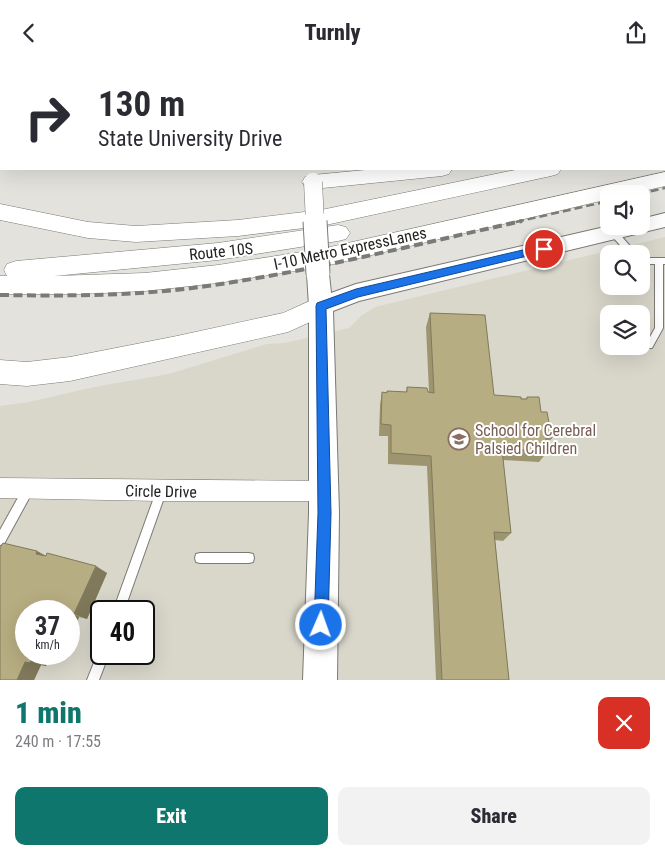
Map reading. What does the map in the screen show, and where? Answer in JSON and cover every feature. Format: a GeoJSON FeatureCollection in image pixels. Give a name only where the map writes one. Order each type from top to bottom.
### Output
{"type":"FeatureCollection","features":[{"type":"Feature","properties":{"kind":"main road"},"geometry":{"type":"LineString","coordinates":[[320,680],[324,513],[321,306],[312,175],[420,170]]}},
{"type":"Feature","properties":{"kind":"main road"},"geometry":{"type":"LineString","coordinates":[[0,212],[88,230],[136,234],[238,228],[321,218],[547,170]]}},
{"type":"Feature","properties":{"kind":"main road","name":"I-10 Metro ExpressLanes"},"geometry":{"type":"LineString","coordinates":[[0,277],[231,254],[284,251],[404,226],[644,170]]}},
{"type":"Feature","properties":{"kind":"main road","name":"I-10 Metro ExpressLanes"},"geometry":{"type":"LineString","coordinates":[[0,285],[73,285],[145,282],[218,274],[311,259],[665,179]]}},
{"type":"Feature","properties":{"kind":"main road"},"geometry":{"type":"LineString","coordinates":[[0,194],[59,212],[92,219],[198,230]]}},
{"type":"Feature","properties":{"kind":"main road"},"geometry":{"type":"LineString","coordinates":[[650,224],[665,220]]}},
{"type":"Feature","properties":{"kind":"main road"},"geometry":{"type":"LineString","coordinates":[[0,372],[27,374],[70,369],[288,322],[321,306],[356,293],[600,235]]}},
{"type":"Feature","properties":{"kind":"main road","name":"Route 10S"},"geometry":{"type":"LineString","coordinates":[[0,271],[231,254]]}},
{"type":"Feature","properties":{"kind":"street","name":"Circle Drive"},"geometry":{"type":"LineString","coordinates":[[0,488],[161,491],[323,491]]}},
{"type":"Feature","properties":{"kind":"lane"},"geometry":{"type":"LineString","coordinates":[[616,235],[625,245]]}},
{"type":"Feature","properties":{"kind":"lane"},"geometry":{"type":"LineString","coordinates":[[650,344],[659,328],[662,262]]}},
{"type":"Feature","properties":{"kind":"lane"},"geometry":{"type":"LineString","coordinates":[[0,540],[29,489]]}},
{"type":"Feature","properties":{"kind":"lane"},"geometry":{"type":"LineString","coordinates":[[122,600],[161,491]]}},
{"type":"Feature","properties":{"kind":"lane"},"geometry":{"type":"LineString","coordinates":[[200,558],[249,558]]}},
{"type":"Feature","properties":{"kind":"lane"},"geometry":{"type":"LineString","coordinates":[[93,680],[99,665]]}},
{"type":"Feature","properties":{"kind":"shaded area"},"geometry":{"type":"Polygon","coordinates":[[[665,237],[665,680],[0,680],[0,406],[169,374],[267,344],[285,343],[349,328],[361,316],[375,307],[600,253],[600,295],[650,295],[650,245],[632,245],[665,237]]]}},
{"type":"Feature","properties":{"kind":"building"},"geometry":{"type":"Polygon","coordinates":[[[430,313],[485,315],[494,395],[521,397],[521,399],[539,397],[541,412],[547,412],[552,438],[546,438],[548,451],[502,449],[511,533],[494,532],[509,680],[442,680],[431,456],[391,453],[391,425],[381,424],[382,392],[407,392],[407,387],[427,388],[428,392],[434,393],[430,313]]]}},
{"type":"Feature","properties":{"kind":"building"},"geometry":{"type":"Polygon","coordinates":[[[3,543],[37,551],[36,554],[46,556],[47,553],[96,566],[80,601],[15,600],[15,665],[24,665],[17,680],[0,680],[0,548],[3,543]]]}},
{"type":"Feature","properties":{"kind":"railway"},"geometry":{"type":"LineString","coordinates":[[650,191],[665,188]]}},
{"type":"Feature","properties":{"kind":"railway"},"geometry":{"type":"LineString","coordinates":[[516,222],[600,203]]}},
{"type":"Feature","properties":{"kind":"railway"},"geometry":{"type":"LineString","coordinates":[[0,295],[130,294],[207,286],[326,265],[522,221]]}},
{"type":"Feature","properties":{"kind":"place","name":"School for Cerebral Palsied Children"},"geometry":{"type":"Point","coordinates":[459,439]}},
{"type":"Feature","properties":{"kind":"route"},"geometry":{"type":"LineString","coordinates":[[321,625],[324,513],[321,306],[356,293],[544,249]]}}]}
